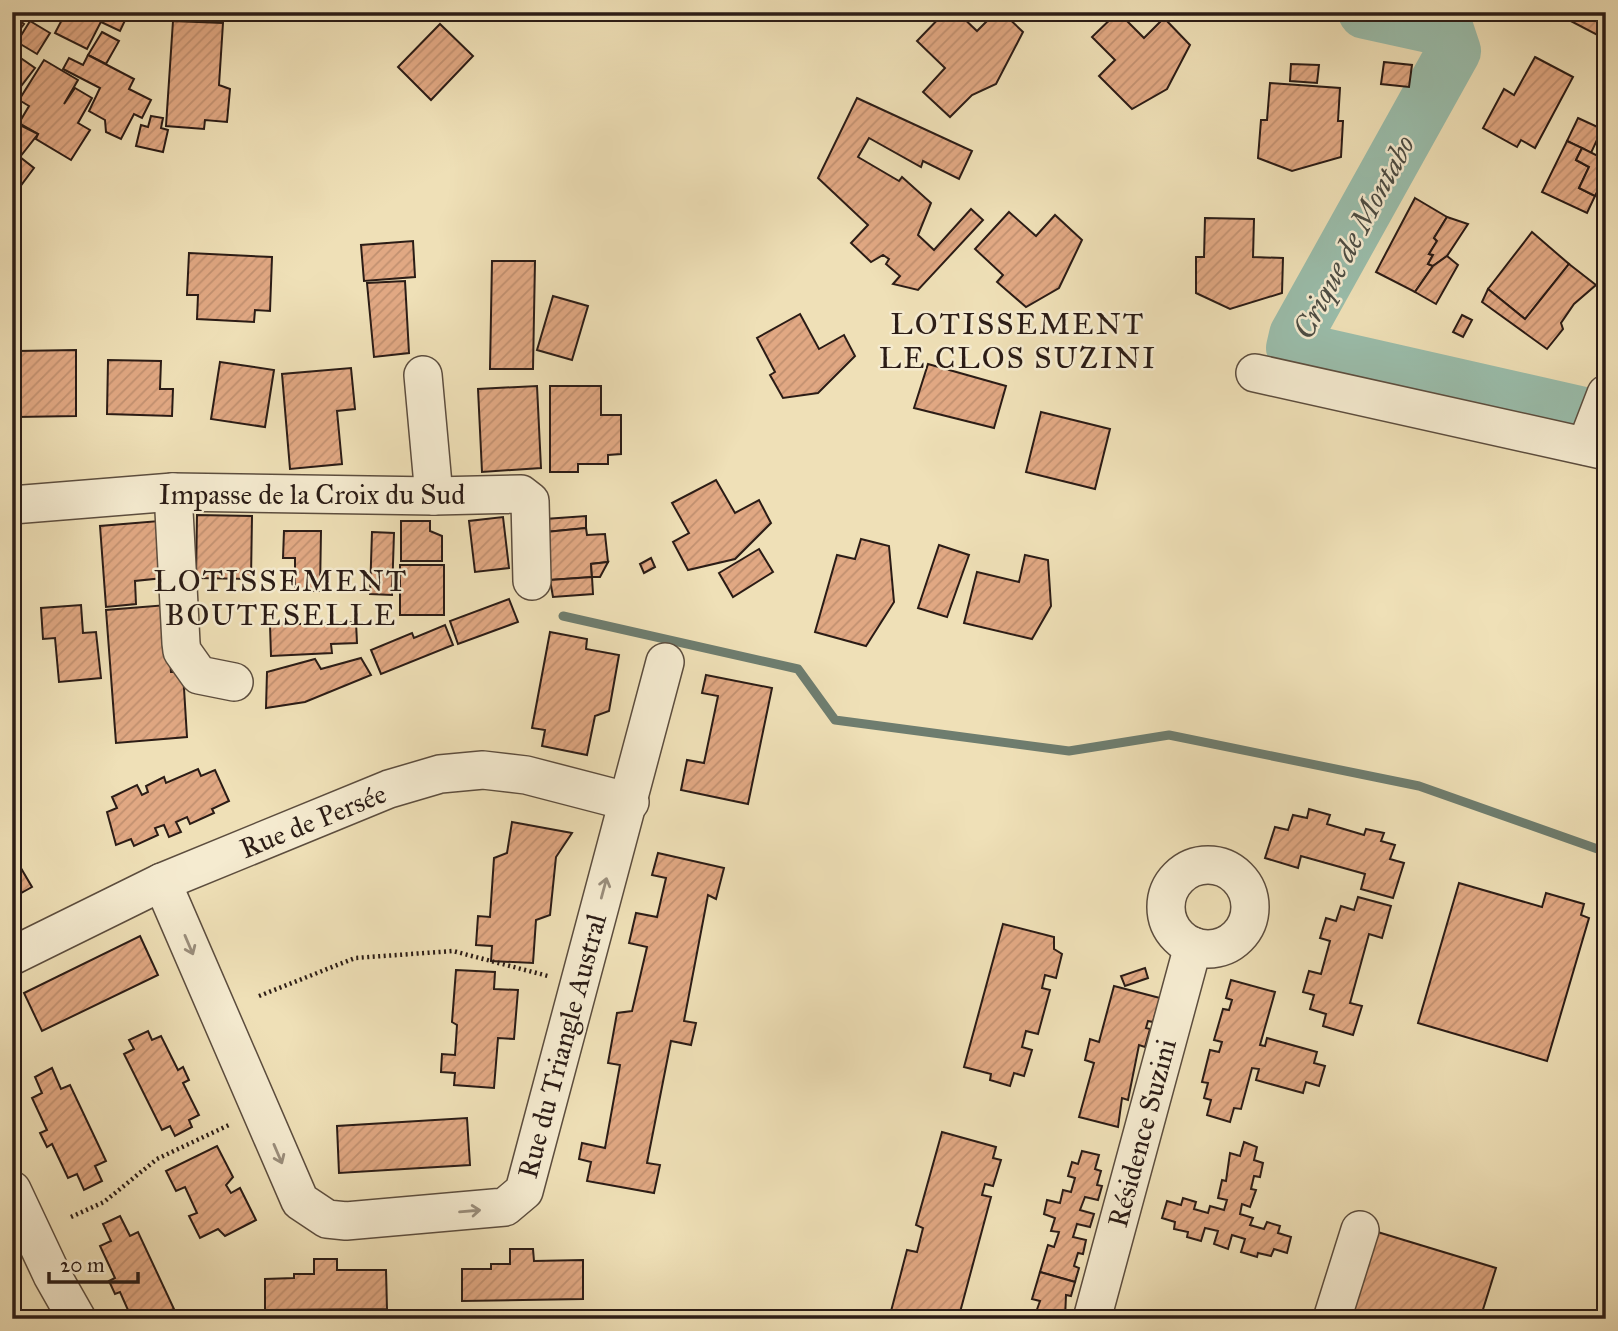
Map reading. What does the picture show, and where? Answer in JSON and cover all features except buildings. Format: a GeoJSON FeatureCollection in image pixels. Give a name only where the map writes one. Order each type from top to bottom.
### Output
{"type":"FeatureCollection","features":[{"type":"Feature","properties":{"kind":"street"},"geometry":{"type":"LineString","coordinates":[[1255,373],[1596,449],[1604,398]]}},
{"type":"Feature","properties":{"kind":"street"},"geometry":{"type":"LineString","coordinates":[[423,375],[434,496]]}},
{"type":"Feature","properties":{"kind":"street"},"geometry":{"type":"LineString","coordinates":[[173,492],[182,651],[199,675],[234,682]]}},
{"type":"Feature","properties":{"kind":"street","name":"Impasse de la Croix du Sud"},"geometry":{"type":"LineString","coordinates":[[12,505],[173,492],[434,496],[521,494],[530,501],[532,581]]}},
{"type":"Feature","properties":{"kind":"street","name":"Rue du Triangle Austral"},"geometry":{"type":"LineString","coordinates":[[162,882],[300,1201],[327,1219],[346,1221],[505,1207],[524,1191],[630,802],[665,662]]}},
{"type":"Feature","properties":{"kind":"street","name":"Rue de Persée"},"geometry":{"type":"LineString","coordinates":[[12,956],[162,882],[389,789],[440,774],[483,770],[526,775],[630,802]]}},
{"type":"Feature","properties":{"kind":"street","name":"Résidence Suzini"},"geometry":{"type":"LineString","coordinates":[[1092,1319],[1192,946]]}},
{"type":"Feature","properties":{"kind":"street"},"geometry":{"type":"LineString","coordinates":[[12,1191],[52,1275],[77,1319]]}},
{"type":"Feature","properties":{"kind":"street"},"geometry":{"type":"LineString","coordinates":[[1332,1319],[1360,1230]]}},
{"type":"Feature","properties":{"kind":"path"},"geometry":{"type":"LineString","coordinates":[[259,996],[355,958],[453,951],[555,979]]}},
{"type":"Feature","properties":{"kind":"path"},"geometry":{"type":"LineString","coordinates":[[71,1217],[104,1202],[157,1159],[242,1120]]}},
{"type":"Feature","properties":{"kind":"waterway","name":"Crique de Montabo"},"geometry":{"type":"LineString","coordinates":[[1365,12],[1447,30],[1454,51],[1296,335],[1293,348],[1606,419]]}},
{"type":"Feature","properties":{"kind":"waterway"},"geometry":{"type":"LineString","coordinates":[[563,616],[798,669],[835,720],[1069,751],[1169,735],[1419,786],[1606,852]]}},
{"type":"Feature","properties":{"kind":"district","name":"LOTISSEMENT LE CLOS SUZINI"},"geometry":{"type":"Point","coordinates":[1018,341]}},
{"type":"Feature","properties":{"kind":"district","name":"LOTISSEMENT BOUTESELLE"},"geometry":{"type":"Point","coordinates":[281,598]}}]}
